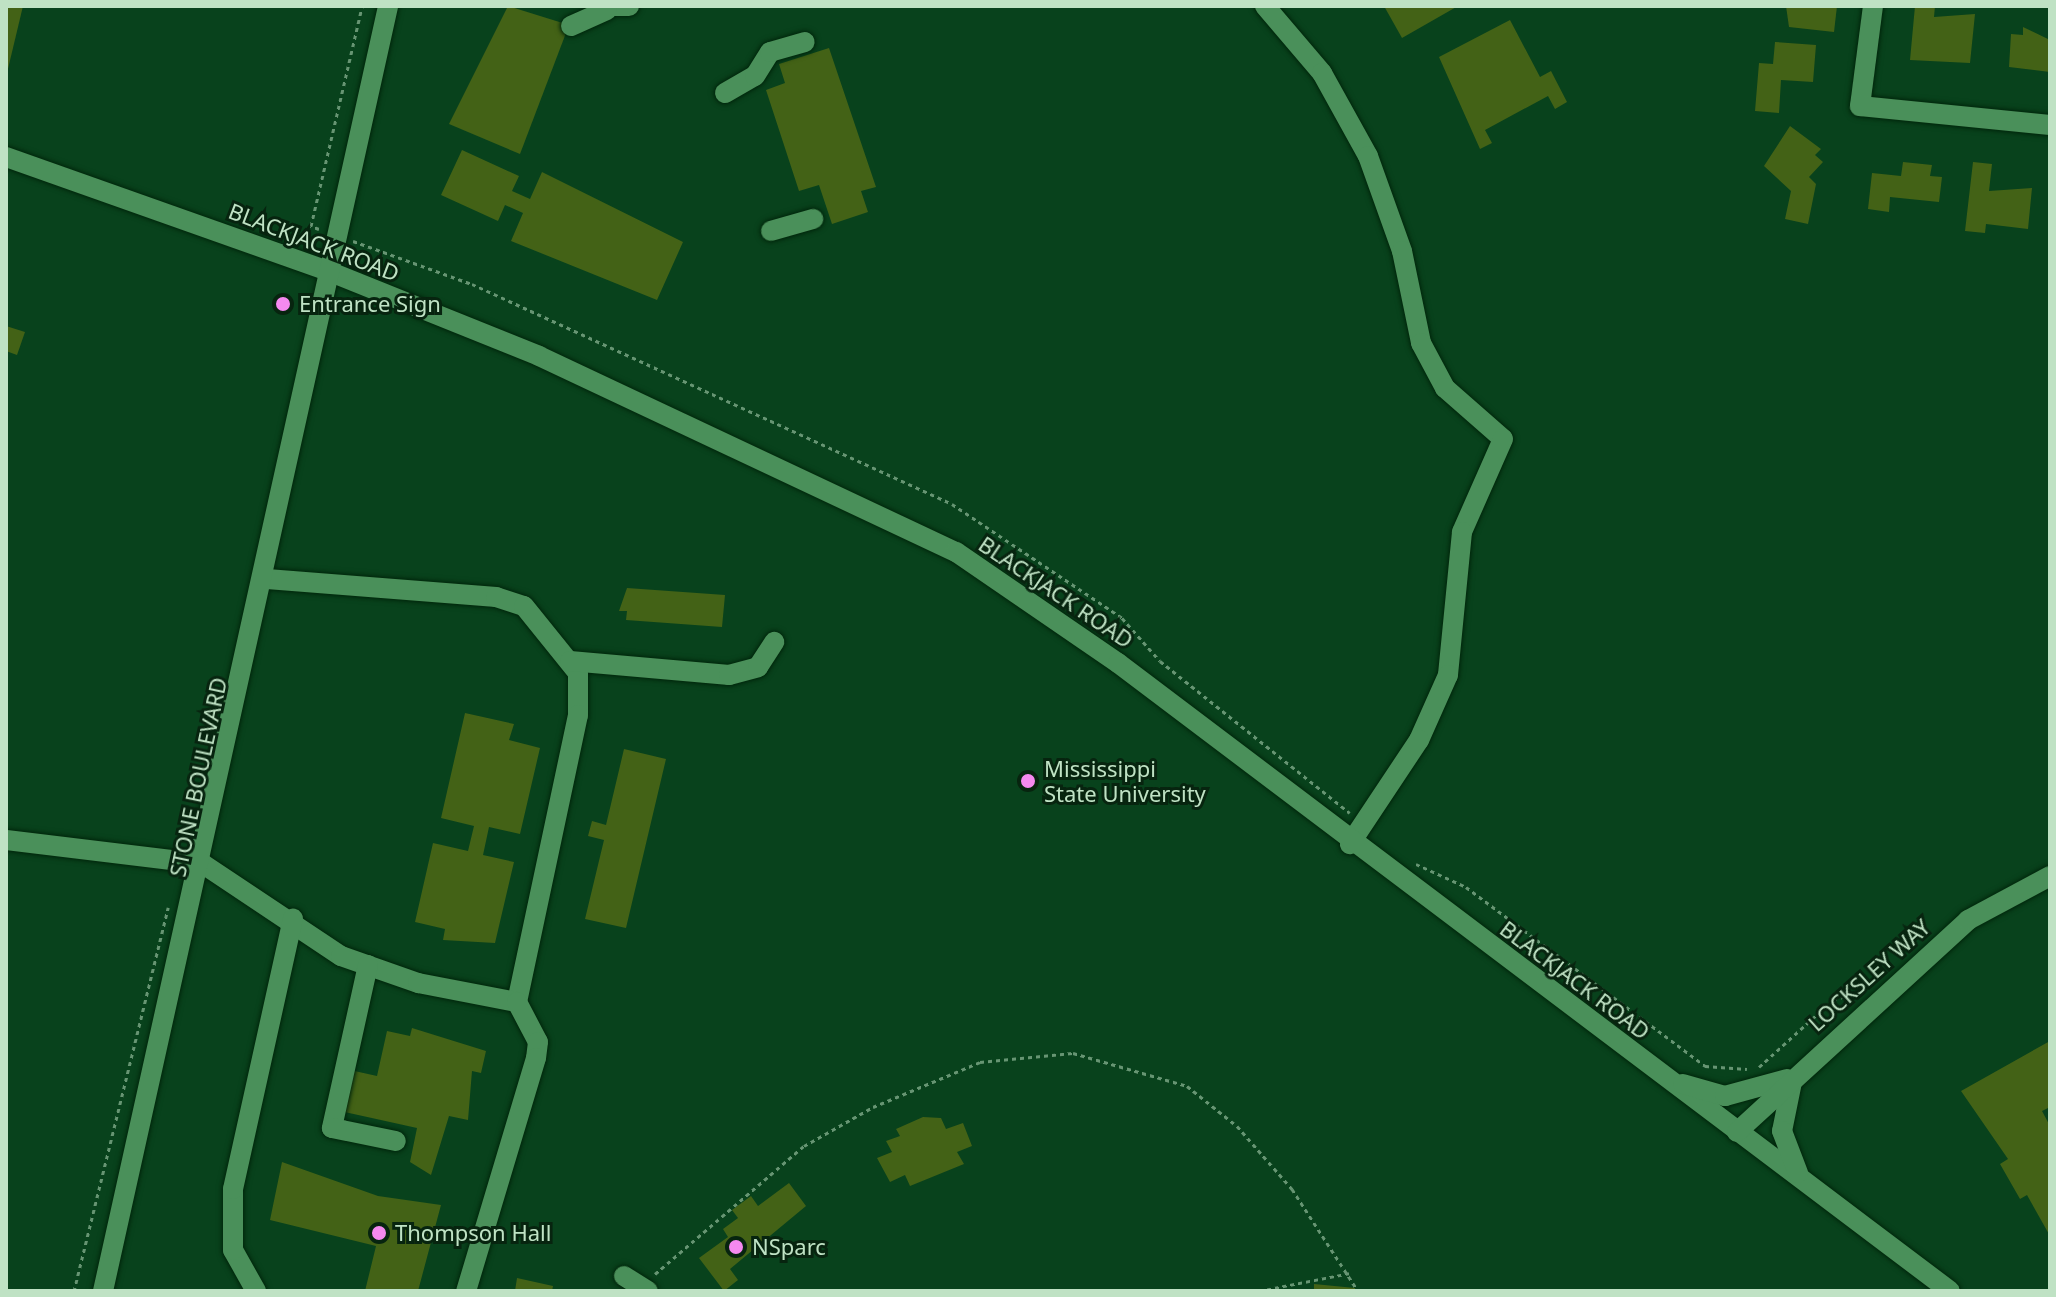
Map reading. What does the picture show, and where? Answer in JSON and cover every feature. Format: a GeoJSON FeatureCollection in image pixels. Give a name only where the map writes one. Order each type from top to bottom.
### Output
{"type":"FeatureCollection","features":[{"type":"Feature","properties":{"kind":"street","name":"STONE BOULEVARD"},"geometry":{"type":"LineString","coordinates":[[103,1291],[267,579],[388,6]]}},
{"type":"Feature","properties":{"kind":"street"},"geometry":{"type":"LineString","coordinates":[[571,26],[607,8],[629,6]]}},
{"type":"Feature","properties":{"kind":"street"},"geometry":{"type":"LineString","coordinates":[[1265,6],[1322,73],[1368,156],[1399,239],[1421,343],[1445,388],[1503,439],[1462,532],[1448,675],[1419,740],[1350,844]]}},
{"type":"Feature","properties":{"kind":"street"},"geometry":{"type":"LineString","coordinates":[[1873,6],[1860,106],[2050,125]]}},
{"type":"Feature","properties":{"kind":"street"},"geometry":{"type":"LineString","coordinates":[[725,93],[755,76],[770,52],[805,42]]}},
{"type":"Feature","properties":{"kind":"street","name":"BLACKJACK ROAD"},"geometry":{"type":"LineString","coordinates":[[6,157],[333,273],[539,356],[956,552],[1118,663],[1350,844],[1950,1291]]}},
{"type":"Feature","properties":{"kind":"street"},"geometry":{"type":"LineString","coordinates":[[771,231],[813,219]]}},
{"type":"Feature","properties":{"kind":"street"},"geometry":{"type":"LineString","coordinates":[[267,579],[496,597],[524,606],[578,673],[578,715],[517,1002],[538,1042],[536,1058],[466,1291]]}},
{"type":"Feature","properties":{"kind":"street"},"geometry":{"type":"LineString","coordinates":[[570,661],[729,675],[758,667],[774,642]]}},
{"type":"Feature","properties":{"kind":"street"},"geometry":{"type":"LineString","coordinates":[[6,840],[203,864],[293,919],[341,956],[517,1002]]}},
{"type":"Feature","properties":{"kind":"street","name":"LOCKSLEY WAY"},"geometry":{"type":"LineString","coordinates":[[1737,1132],[1794,1076],[1968,920],[2050,876]]}},
{"type":"Feature","properties":{"kind":"street"},"geometry":{"type":"LineString","coordinates":[[256,1291],[233,1250],[233,1189],[293,919]]}},
{"type":"Feature","properties":{"kind":"street"},"geometry":{"type":"LineString","coordinates":[[368,965],[332,1128],[396,1141]]}},
{"type":"Feature","properties":{"kind":"street"},"geometry":{"type":"LineString","coordinates":[[1665,1077],[1725,1096],[1794,1076]]}},
{"type":"Feature","properties":{"kind":"street"},"geometry":{"type":"LineString","coordinates":[[1794,1076],[1784,1098],[1782,1131],[1799,1176]]}},
{"type":"Feature","properties":{"kind":"street"},"geometry":{"type":"LineString","coordinates":[[624,1276],[647,1290]]}},
{"type":"Feature","properties":{"kind":"path"},"geometry":{"type":"LineString","coordinates":[[311,226],[362,6]]}},
{"type":"Feature","properties":{"kind":"path"},"geometry":{"type":"LineString","coordinates":[[74,1291],[169,904]]}},
{"type":"Feature","properties":{"kind":"path"},"geometry":{"type":"LineString","coordinates":[[647,1290],[664,1261],[804,1146],[873,1107],[980,1062],[1037,1053],[1120,1061],[1187,1086],[1255,1147],[1351,1273],[1358,1291]]}},
{"type":"Feature","properties":{"kind":"path"},"geometry":{"type":"LineString","coordinates":[[1259,1291],[1351,1273]]}},
{"type":"Feature","properties":{"kind":"building"},"geometry":{"type":"Polygon","coordinates":[[[6,6],[23,6],[7,73],[6,73],[6,6]]]}},
{"type":"Feature","properties":{"kind":"building"},"geometry":{"type":"Polygon","coordinates":[[[508,6],[569,25],[520,154],[449,124],[508,6]]]}},
{"type":"Feature","properties":{"kind":"building"},"geometry":{"type":"Polygon","coordinates":[[[1384,6],[1458,6],[1402,38],[1384,6]]]}},
{"type":"Feature","properties":{"kind":"building"},"geometry":{"type":"Polygon","coordinates":[[[1786,6],[1837,6],[1834,32],[1789,27],[1786,6]]]}},
{"type":"Feature","properties":{"kind":"building"},"geometry":{"type":"Polygon","coordinates":[[[1915,6],[1935,6],[1934,17],[1975,14],[1970,63],[1910,60],[1915,6]]]}},
{"type":"Feature","properties":{"kind":"building"},"geometry":{"type":"Polygon","coordinates":[[[1510,20],[1540,77],[1551,71],[1567,102],[1555,109],[1548,96],[1485,130],[1492,143],[1480,149],[1439,57],[1510,20]]]}},
{"type":"Feature","properties":{"kind":"building"},"geometry":{"type":"Polygon","coordinates":[[[2023,27],[2050,40],[2050,72],[2009,67],[2011,34],[2023,35],[2023,27]]]}},
{"type":"Feature","properties":{"kind":"building"},"geometry":{"type":"Polygon","coordinates":[[[1775,42],[1816,45],[1813,82],[1781,80],[1779,113],[1755,111],[1759,63],[1773,64],[1775,42]]]}},
{"type":"Feature","properties":{"kind":"building"},"geometry":{"type":"Polygon","coordinates":[[[829,48],[876,187],[861,191],[868,212],[832,224],[819,185],[799,191],[766,90],[785,83],[779,64],[829,48]]]}},
{"type":"Feature","properties":{"kind":"building"},"geometry":{"type":"Polygon","coordinates":[[[1790,126],[1821,149],[1815,155],[1823,162],[1809,177],[1816,184],[1808,224],[1785,219],[1791,191],[1764,166],[1790,126]]]}},
{"type":"Feature","properties":{"kind":"building"},"geometry":{"type":"Polygon","coordinates":[[[462,150],[519,176],[512,191],[530,199],[542,172],[683,242],[657,300],[511,241],[523,213],[505,205],[498,221],[441,195],[462,150]]]}},
{"type":"Feature","properties":{"kind":"building"},"geometry":{"type":"Polygon","coordinates":[[[1903,162],[1932,165],[1930,176],[1942,177],[1939,202],[1890,197],[1889,212],[1868,209],[1872,173],[1901,176],[1903,162]]]}},
{"type":"Feature","properties":{"kind":"building"},"geometry":{"type":"Polygon","coordinates":[[[1973,162],[1992,164],[1989,191],[2032,188],[2028,229],[1986,224],[1985,233],[1965,231],[1973,162]]]}},
{"type":"Feature","properties":{"kind":"building"},"geometry":{"type":"Polygon","coordinates":[[[6,326],[25,332],[17,355],[6,351],[6,326]]]}},
{"type":"Feature","properties":{"kind":"building"},"geometry":{"type":"Polygon","coordinates":[[[627,588],[725,595],[722,627],[626,620],[627,611],[619,611],[627,588]]]}},
{"type":"Feature","properties":{"kind":"building"},"geometry":{"type":"Polygon","coordinates":[[[465,713],[514,724],[509,740],[540,748],[520,834],[489,827],[483,855],[514,862],[495,943],[443,940],[445,929],[415,922],[433,843],[468,851],[474,826],[441,818],[465,713]]]}},
{"type":"Feature","properties":{"kind":"building"},"geometry":{"type":"Polygon","coordinates":[[[624,749],[666,759],[626,928],[585,919],[604,840],[588,836],[592,821],[606,825],[624,749]]]}},
{"type":"Feature","properties":{"kind":"building"},"geometry":{"type":"Polygon","coordinates":[[[412,1028],[486,1051],[481,1073],[472,1071],[468,1120],[449,1116],[431,1175],[410,1162],[417,1128],[340,1111],[350,1070],[377,1076],[387,1031],[410,1036],[412,1028]]]}},
{"type":"Feature","properties":{"kind":"building"},"geometry":{"type":"Polygon","coordinates":[[[2050,1041],[2050,1107],[2042,1111],[2050,1126],[2050,1236],[2027,1195],[2020,1199],[2000,1164],[2008,1159],[1961,1091],[2050,1041]]]}},
{"type":"Feature","properties":{"kind":"building"},"geometry":{"type":"Polygon","coordinates":[[[923,1117],[941,1118],[946,1129],[963,1123],[972,1146],[957,1152],[964,1164],[910,1186],[905,1175],[890,1182],[877,1158],[892,1152],[886,1141],[900,1136],[896,1129],[923,1117]]]}},
{"type":"Feature","properties":{"kind":"building","name":"Thompson Hall"},"geometry":{"type":"Polygon","coordinates":[[[282,1162],[378,1196],[441,1205],[418,1291],[365,1291],[376,1246],[270,1220],[282,1162]]]}},
{"type":"Feature","properties":{"kind":"building","name":"NSparc"},"geometry":{"type":"Polygon","coordinates":[[[789,1183],[806,1206],[730,1269],[738,1280],[724,1291],[699,1258],[728,1237],[723,1229],[738,1218],[732,1210],[751,1196],[758,1206],[789,1183]]]}},
{"type":"Feature","properties":{"kind":"building"},"geometry":{"type":"Polygon","coordinates":[[[517,1278],[553,1286],[552,1291],[515,1291],[517,1278]]]}},
{"type":"Feature","properties":{"kind":"building"},"geometry":{"type":"Polygon","coordinates":[[[1314,1284],[1355,1288],[1355,1291],[1314,1291],[1314,1284]]]}},
{"type":"Feature","properties":{"kind":"place","name":"Entrance Sign"},"geometry":{"type":"Point","coordinates":[283,304]}},
{"type":"Feature","properties":{"kind":"place","name":"Mississippi State University"},"geometry":{"type":"Point","coordinates":[1028,781]}},
{"type":"Feature","properties":{"kind":"place","name":"Thompson Hall"},"geometry":{"type":"Point","coordinates":[379,1233]}},
{"type":"Feature","properties":{"kind":"place","name":"NSparc"},"geometry":{"type":"Point","coordinates":[736,1247]}}]}
